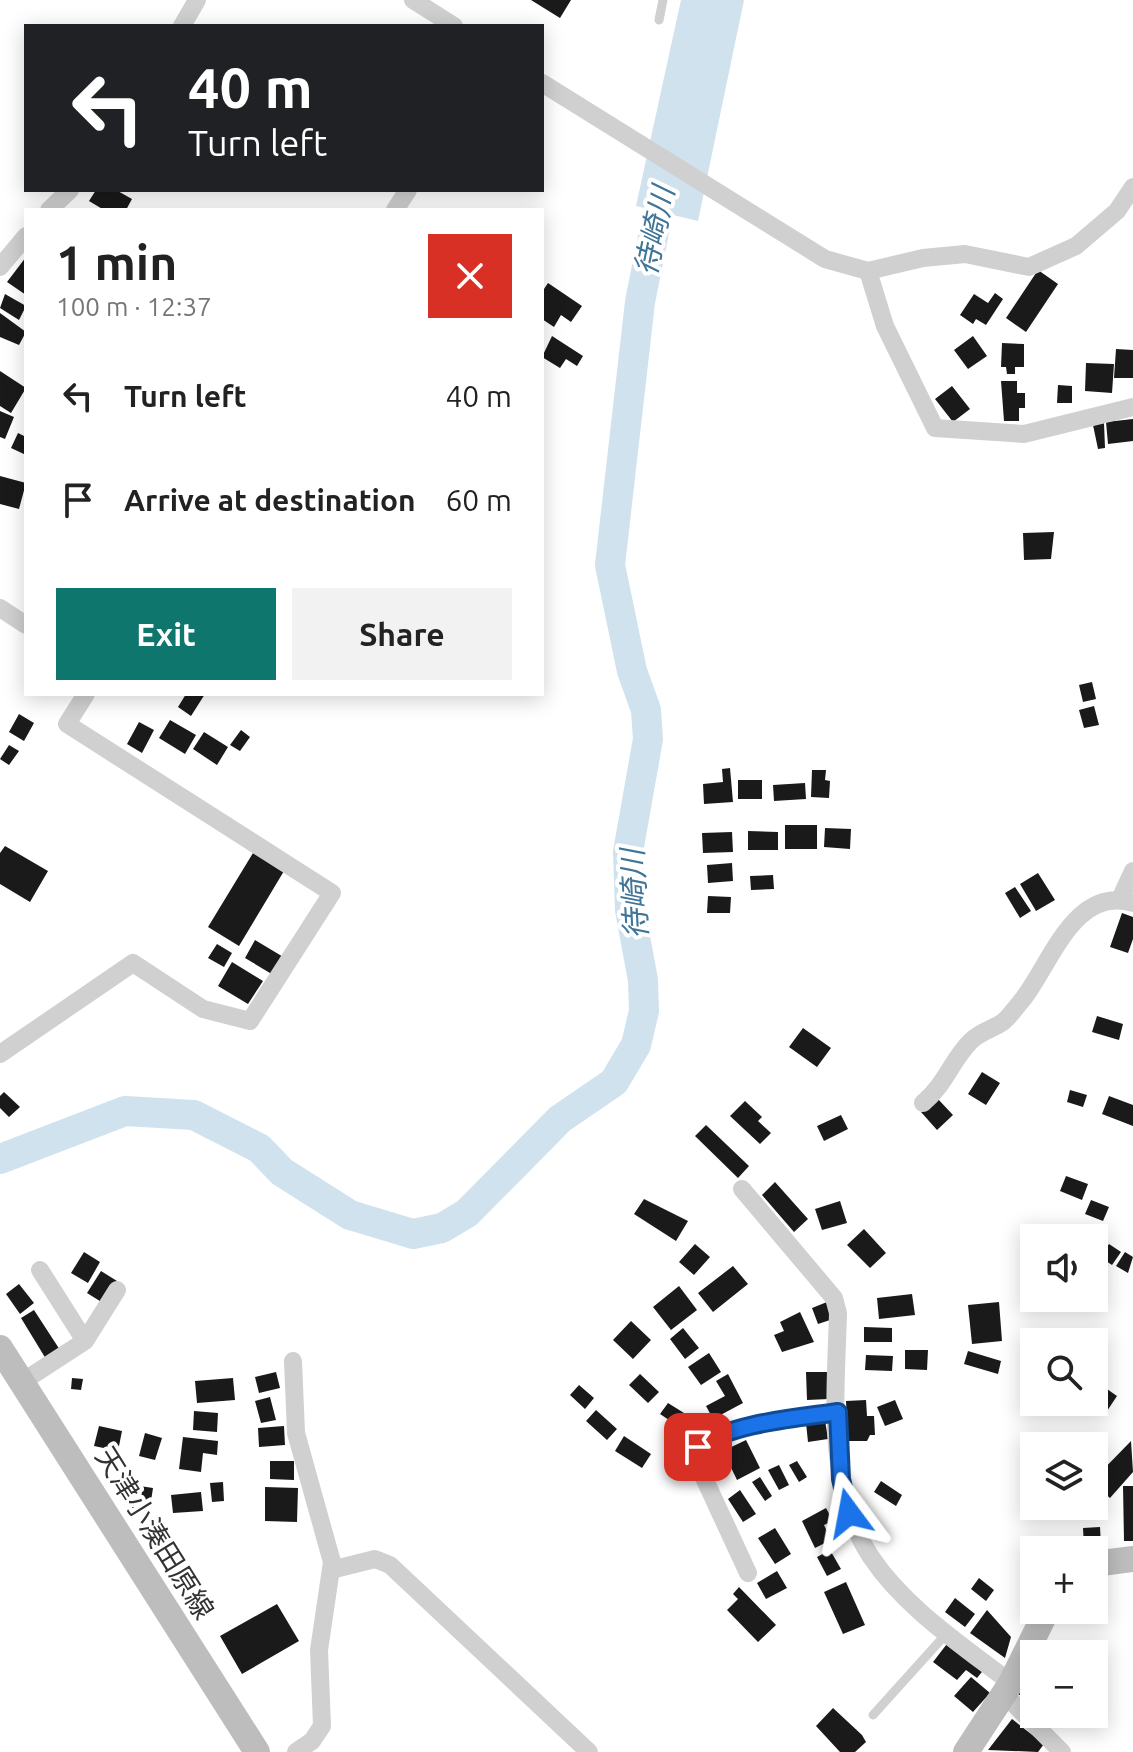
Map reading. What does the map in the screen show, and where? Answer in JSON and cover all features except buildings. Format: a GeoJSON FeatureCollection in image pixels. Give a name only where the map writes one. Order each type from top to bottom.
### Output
{"type":"FeatureCollection","features":[{"type":"Feature","properties":{"kind":"main road","name":"天津小湊田原線"},"geometry":{"type":"LineString","coordinates":[[0,1348],[257,1752]]}},
{"type":"Feature","properties":{"kind":"main road"},"geometry":{"type":"LineString","coordinates":[[1108,1562],[1133,1559]]}},
{"type":"Feature","properties":{"kind":"main road"},"geometry":{"type":"LineString","coordinates":[[966,1752],[1008,1689],[1040,1624]]}},
{"type":"Feature","properties":{"kind":"street"},"geometry":{"type":"LineString","coordinates":[[183,24],[197,0]]}},
{"type":"Feature","properties":{"kind":"street"},"geometry":{"type":"LineString","coordinates":[[413,0],[451,24]]}},
{"type":"Feature","properties":{"kind":"street"},"geometry":{"type":"LineString","coordinates":[[544,84],[718,196],[825,259],[868,271],[923,258],[965,254],[1029,267],[1076,246],[1117,211],[1133,187]]}},
{"type":"Feature","properties":{"kind":"street"},"geometry":{"type":"LineString","coordinates":[[51,208],[68,192]]}},
{"type":"Feature","properties":{"kind":"street"},"geometry":{"type":"LineString","coordinates":[[0,267],[24,238]]}},
{"type":"Feature","properties":{"kind":"street"},"geometry":{"type":"LineString","coordinates":[[868,271],[885,326],[935,428],[1024,434],[1133,407]]}},
{"type":"Feature","properties":{"kind":"street"},"geometry":{"type":"LineString","coordinates":[[0,608],[24,624]]}},
{"type":"Feature","properties":{"kind":"street"},"geometry":{"type":"LineString","coordinates":[[0,1054],[133,963],[203,1009],[250,1021],[332,893],[67,724],[85,696]]}},
{"type":"Feature","properties":{"kind":"street"},"geometry":{"type":"LineString","coordinates":[[923,1103],[945,1082],[971,1041],[1004,1021],[1025,996],[1068,931],[1089,908],[1104,901],[1127,901],[1133,871]]}},
{"type":"Feature","properties":{"kind":"street"},"geometry":{"type":"LineString","coordinates":[[742,1189],[834,1298],[838,1313],[841,1479],[858,1534],[878,1567],[1008,1689],[1062,1752]]}},
{"type":"Feature","properties":{"kind":"street"},"geometry":{"type":"LineString","coordinates":[[40,1270],[85,1341]]}},
{"type":"Feature","properties":{"kind":"street"},"geometry":{"type":"LineString","coordinates":[[22,1382],[85,1341],[117,1290]]}},
{"type":"Feature","properties":{"kind":"street"},"geometry":{"type":"LineString","coordinates":[[293,1361],[296,1433],[332,1562],[319,1650],[322,1726],[312,1741],[296,1752]]}},
{"type":"Feature","properties":{"kind":"street"},"geometry":{"type":"LineString","coordinates":[[748,1573],[699,1467],[698,1447],[709,1439],[774,1421],[838,1412]]}},
{"type":"Feature","properties":{"kind":"street"},"geometry":{"type":"LineString","coordinates":[[331,1570],[375,1559],[390,1565],[589,1752]]}},
{"type":"Feature","properties":{"kind":"lane"},"geometry":{"type":"LineString","coordinates":[[659,20],[663,0]]}},
{"type":"Feature","properties":{"kind":"lane"},"geometry":{"type":"LineString","coordinates":[[873,1715],[947,1633]]}},
{"type":"Feature","properties":{"kind":"water"},"geometry":{"type":"Polygon","coordinates":[[[681,0],[744,0],[698,221],[636,206],[681,0]]]}},
{"type":"Feature","properties":{"kind":"waterway","name":"待崎川"},"geometry":{"type":"LineString","coordinates":[[0,1159],[125,1111],[194,1115],[259,1148],[282,1172],[350,1215],[413,1234],[442,1228],[467,1213],[560,1119],[614,1082],[636,1045],[644,1011],[643,980],[630,910],[628,852],[648,739],[646,710],[632,671],[610,565],[640,302],[666,171]]}},
{"type":"Feature","properties":{"kind":"route"},"geometry":{"type":"LineString","coordinates":[[698,1447],[709,1439],[774,1421],[838,1412],[841,1479],[849,1513]]}}]}
